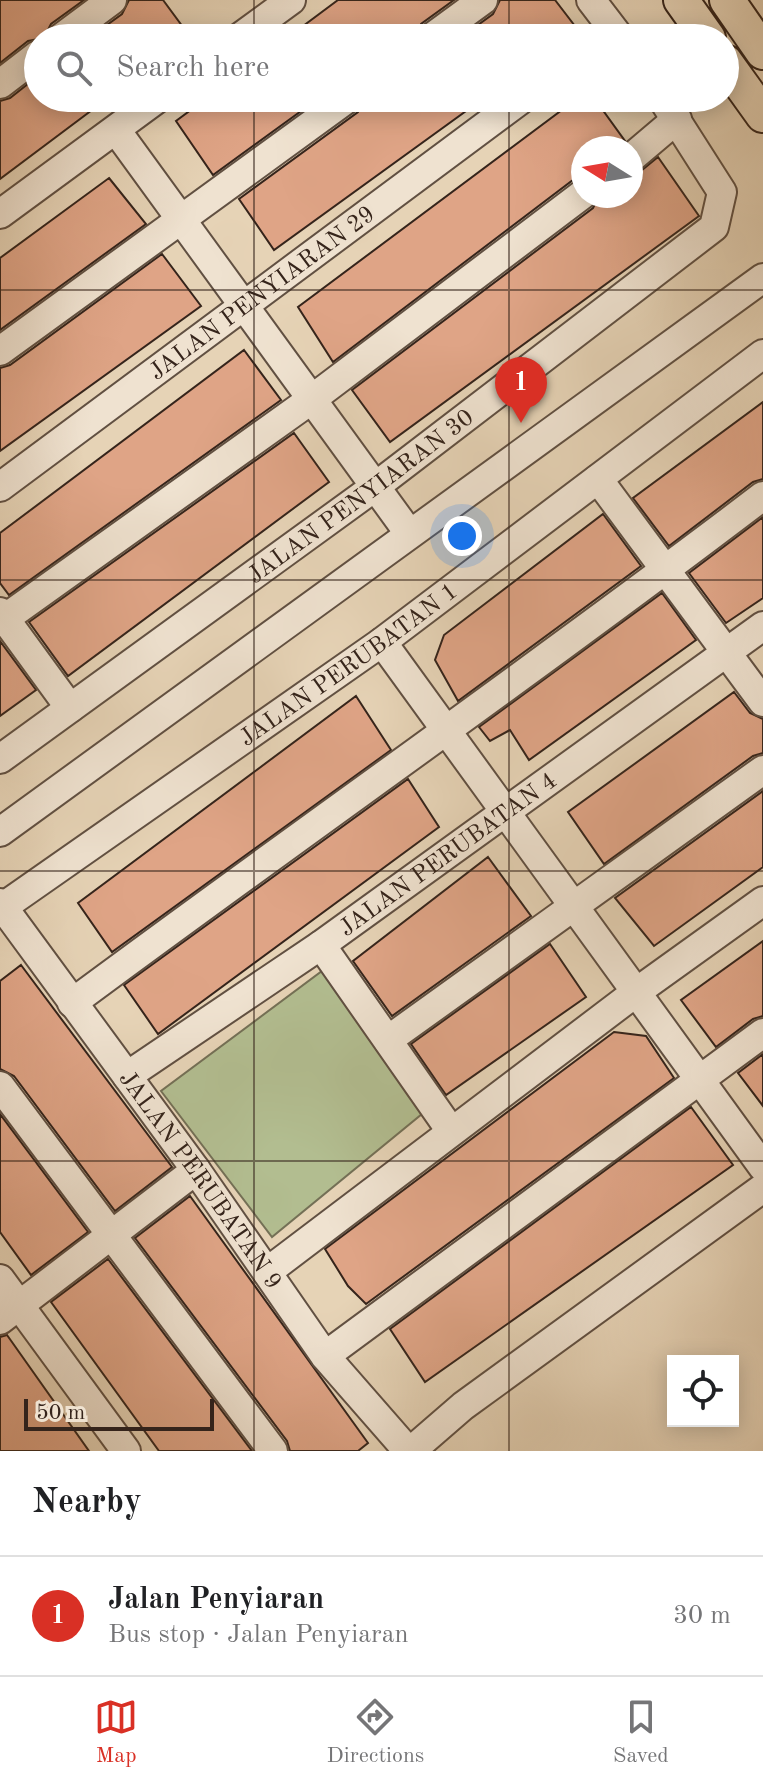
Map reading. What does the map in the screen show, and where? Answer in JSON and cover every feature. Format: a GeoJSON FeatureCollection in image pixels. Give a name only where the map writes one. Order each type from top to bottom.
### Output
{"type":"FeatureCollection","features":[{"type":"Feature","properties":{"kind":"main road"},"geometry":{"type":"LineString","coordinates":[[681,0],[698,24]]}},
{"type":"Feature","properties":{"kind":"main road"},"geometry":{"type":"LineString","coordinates":[[727,0],[763,52]]}},
{"type":"Feature","properties":{"kind":"main road"},"geometry":{"type":"LineString","coordinates":[[739,82],[763,115]]}},
{"type":"Feature","properties":{"kind":"street"},"geometry":{"type":"LineString","coordinates":[[80,24],[112,0]]}},
{"type":"Feature","properties":{"kind":"street"},"geometry":{"type":"LineString","coordinates":[[258,24],[291,0]]}},
{"type":"Feature","properties":{"kind":"street"},"geometry":{"type":"LineString","coordinates":[[450,24],[483,0]]}},
{"type":"Feature","properties":{"kind":"street"},"geometry":{"type":"LineString","coordinates":[[591,0],[606,24]]}},
{"type":"Feature","properties":{"kind":"street"},"geometry":{"type":"LineString","coordinates":[[0,84],[24,66]]}},
{"type":"Feature","properties":{"kind":"street"},"geometry":{"type":"LineString","coordinates":[[0,214],[140,112]]}},
{"type":"Feature","properties":{"kind":"street"},"geometry":{"type":"LineString","coordinates":[[0,351],[329,112]]}},
{"type":"Feature","properties":{"kind":"street","name":"JALAN PENYIARAN 29"},"geometry":{"type":"LineString","coordinates":[[0,487],[504,112]]}},
{"type":"Feature","properties":{"kind":"street"},"geometry":{"type":"LineString","coordinates":[[643,143],[667,112]]}},
{"type":"Feature","properties":{"kind":"street","name":"JALAN PENYIARAN 30"},"geometry":{"type":"LineString","coordinates":[[0,759],[376,486],[714,227],[722,192],[672,112]]}},
{"type":"Feature","properties":{"kind":"street"},"geometry":{"type":"LineString","coordinates":[[116,130],[409,533]]}},
{"type":"Feature","properties":{"kind":"street"},"geometry":{"type":"LineString","coordinates":[[70,708],[2,618],[312,399],[571,203]]}},
{"type":"Feature","properties":{"kind":"street"},"geometry":{"type":"LineString","coordinates":[[0,832],[763,278]]}},
{"type":"Feature","properties":{"kind":"street","name":"JALAN PERUBATAN 1"},"geometry":{"type":"LineString","coordinates":[[2,905],[382,642],[763,354]]}},
{"type":"Feature","properties":{"kind":"street"},"geometry":{"type":"LineString","coordinates":[[598,479],[763,702]]}},
{"type":"Feature","properties":{"kind":"street"},"geometry":{"type":"LineString","coordinates":[[72,1003],[445,728],[667,571],[763,496]]}},
{"type":"Feature","properties":{"kind":"street","name":"JALAN PERUBATAN 4"},"geometry":{"type":"LineString","coordinates":[[127,1076],[321,945],[763,626]]}},
{"type":"Feature","properties":{"kind":"street"},"geometry":{"type":"LineString","coordinates":[[382,642],[763,1167]]}},
{"type":"Feature","properties":{"kind":"street"},"geometry":{"type":"LineString","coordinates":[[388,1040],[763,770]]}},
{"type":"Feature","properties":{"kind":"street"},"geometry":{"type":"LineString","coordinates":[[267,1272],[635,993],[763,901]]}},
{"type":"Feature","properties":{"kind":"street","name":"JALAN PERUBATAN 9"},"geometry":{"type":"LineString","coordinates":[[2,905],[196,1170],[325,1356],[409,1451]]}},
{"type":"Feature","properties":{"kind":"street"},"geometry":{"type":"LineString","coordinates":[[321,945],[451,1131]]}},
{"type":"Feature","properties":{"kind":"street"},"geometry":{"type":"LineString","coordinates":[[325,1356],[763,1033]]}},
{"type":"Feature","properties":{"kind":"street"},"geometry":{"type":"LineString","coordinates":[[0,1086],[273,1451]]}},
{"type":"Feature","properties":{"kind":"street"},"geometry":{"type":"LineString","coordinates":[[10,1313],[196,1170]]}},
{"type":"Feature","properties":{"kind":"street"},"geometry":{"type":"LineString","coordinates":[[409,1451],[463,1406],[763,1188]]}},
{"type":"Feature","properties":{"kind":"street"},"geometry":{"type":"LineString","coordinates":[[0,1279],[10,1313],[126,1451]]}},
{"type":"Feature","properties":{"kind":"green space"},"geometry":{"type":"Polygon","coordinates":[[[322,971],[428,1109],[272,1237],[161,1091],[322,971]]]}},
{"type":"Feature","properties":{"kind":"building"},"geometry":{"type":"Polygon","coordinates":[[[0,0],[84,0],[51,24],[24,24],[24,44],[0,63],[0,0]]]}},
{"type":"Feature","properties":{"kind":"building"},"geometry":{"type":"Polygon","coordinates":[[[129,0],[163,0],[181,24],[108,24],[122,14],[129,0]]]}},
{"type":"Feature","properties":{"kind":"building"},"geometry":{"type":"Polygon","coordinates":[[[338,0],[454,0],[421,24],[306,24],[338,0]]]}},
{"type":"Feature","properties":{"kind":"building"},"geometry":{"type":"Polygon","coordinates":[[[500,0],[555,0],[573,24],[479,24],[493,14],[500,0]]]}},
{"type":"Feature","properties":{"kind":"building"},"geometry":{"type":"Polygon","coordinates":[[[24,87],[24,112],[89,112],[0,179],[0,101],[10,98],[24,87]]]}},
{"type":"Feature","properties":{"kind":"building"},"geometry":{"type":"Polygon","coordinates":[[[188,112],[300,112],[213,175],[176,121],[188,112]]]}},
{"type":"Feature","properties":{"kind":"building"},"geometry":{"type":"Polygon","coordinates":[[[358,112],[465,112],[274,250],[239,199],[358,112]]]}},
{"type":"Feature","properties":{"kind":"building"},"geometry":{"type":"Polygon","coordinates":[[[559,112],[604,112],[621,136],[571,136],[571,182],[333,362],[298,307],[559,112]]]}},
{"type":"Feature","properties":{"kind":"building"},"geometry":{"type":"Polygon","coordinates":[[[658,157],[699,216],[390,442],[352,390],[593,208],[643,208],[643,169],[658,157]]]}},
{"type":"Feature","properties":{"kind":"building"},"geometry":{"type":"Polygon","coordinates":[[[109,178],[146,224],[0,330],[0,258],[109,178]]]}},
{"type":"Feature","properties":{"kind":"building"},"geometry":{"type":"Polygon","coordinates":[[[162,254],[201,306],[0,451],[0,368],[10,365],[162,254]]]}},
{"type":"Feature","properties":{"kind":"building"},"geometry":{"type":"Polygon","coordinates":[[[244,350],[281,400],[9,595],[0,583],[0,533],[244,350]]]}},
{"type":"Feature","properties":{"kind":"building"},"geometry":{"type":"Polygon","coordinates":[[[763,402],[763,479],[753,482],[669,546],[633,498],[763,402]]]}},
{"type":"Feature","properties":{"kind":"building"},"geometry":{"type":"Polygon","coordinates":[[[294,433],[329,482],[68,676],[29,622],[294,433]]]}},
{"type":"Feature","properties":{"kind":"building"},"geometry":{"type":"Polygon","coordinates":[[[603,514],[641,566],[458,701],[435,660],[444,635],[603,514]]]}},
{"type":"Feature","properties":{"kind":"building"},"geometry":{"type":"Polygon","coordinates":[[[763,517],[763,598],[726,623],[689,573],[763,517]]]}},
{"type":"Feature","properties":{"kind":"building"},"geometry":{"type":"Polygon","coordinates":[[[662,593],[696,640],[529,760],[510,730],[490,741],[479,727],[662,593]]]}},
{"type":"Feature","properties":{"kind":"building"},"geometry":{"type":"Polygon","coordinates":[[[0,641],[36,690],[0,716],[0,641]]]}},
{"type":"Feature","properties":{"kind":"building"},"geometry":{"type":"Polygon","coordinates":[[[734,692],[750,713],[763,719],[763,753],[753,756],[604,864],[568,812],[734,692]]]}},
{"type":"Feature","properties":{"kind":"building"},"geometry":{"type":"Polygon","coordinates":[[[356,696],[391,750],[112,952],[78,903],[356,696]]]}},
{"type":"Feature","properties":{"kind":"building"},"geometry":{"type":"Polygon","coordinates":[[[408,779],[439,827],[158,1034],[124,985],[408,779]]]}},
{"type":"Feature","properties":{"kind":"building"},"geometry":{"type":"Polygon","coordinates":[[[763,791],[763,867],[654,946],[615,898],[763,791]]]}},
{"type":"Feature","properties":{"kind":"building"},"geometry":{"type":"Polygon","coordinates":[[[488,857],[531,916],[392,1016],[353,961],[488,857]]]}},
{"type":"Feature","properties":{"kind":"building"},"geometry":{"type":"Polygon","coordinates":[[[763,941],[763,1016],[753,1019],[716,1047],[681,1000],[763,941]]]}},
{"type":"Feature","properties":{"kind":"building"},"geometry":{"type":"Polygon","coordinates":[[[550,944],[586,997],[446,1095],[411,1044],[550,944]]]}},
{"type":"Feature","properties":{"kind":"building"},"geometry":{"type":"Polygon","coordinates":[[[21,965],[172,1167],[115,1211],[14,1076],[0,1069],[0,981],[21,965]]]}},
{"type":"Feature","properties":{"kind":"building"},"geometry":{"type":"Polygon","coordinates":[[[614,1032],[646,1036],[674,1078],[366,1304],[348,1286],[325,1249],[614,1032]]]}},
{"type":"Feature","properties":{"kind":"building"},"geometry":{"type":"Polygon","coordinates":[[[763,1054],[763,1106],[738,1073],[763,1054]]]}},
{"type":"Feature","properties":{"kind":"building"},"geometry":{"type":"Polygon","coordinates":[[[691,1107],[733,1165],[425,1382],[390,1329],[691,1107]]]}},
{"type":"Feature","properties":{"kind":"building"},"geometry":{"type":"Polygon","coordinates":[[[0,1114],[88,1232],[31,1275],[0,1232],[0,1114]]]}},
{"type":"Feature","properties":{"kind":"building"},"geometry":{"type":"Polygon","coordinates":[[[190,1196],[368,1443],[358,1451],[290,1451],[287,1441],[135,1238],[190,1196]]]}},
{"type":"Feature","properties":{"kind":"building"},"geometry":{"type":"Polygon","coordinates":[[[108,1259],[252,1451],[159,1451],[51,1302],[108,1259]]]}},
{"type":"Feature","properties":{"kind":"building"},"geometry":{"type":"Polygon","coordinates":[[[7,1335],[89,1451],[0,1451],[0,1337],[7,1335]]]}},
{"type":"Feature","properties":{"kind":"place","name":"Jalan Penyiaran"},"geometry":{"type":"Point","coordinates":[521,423]}}]}
